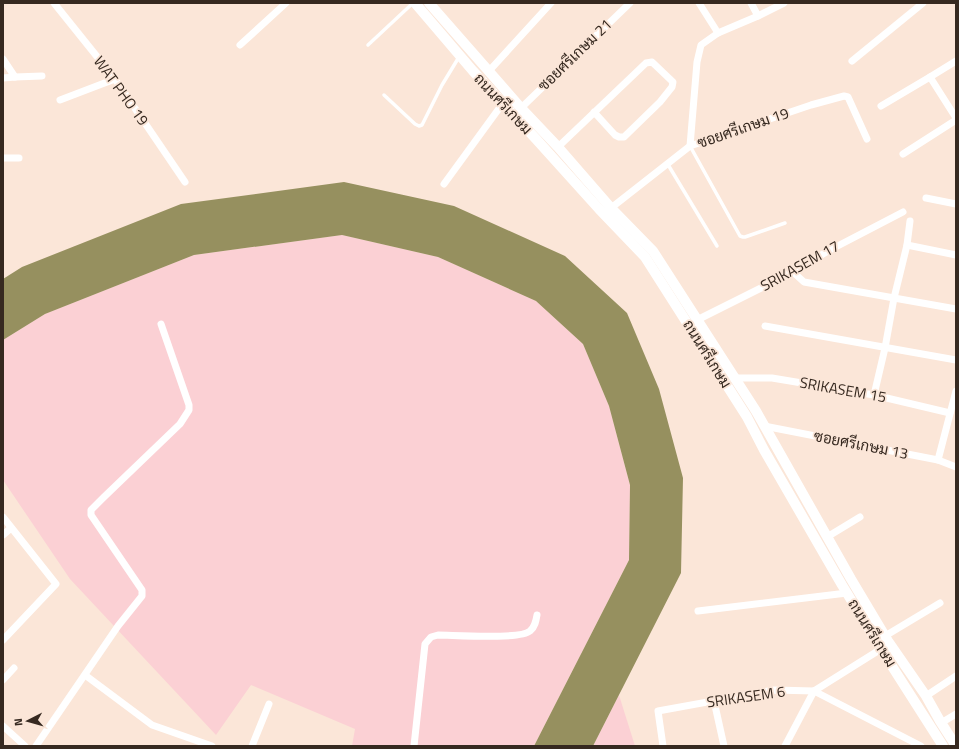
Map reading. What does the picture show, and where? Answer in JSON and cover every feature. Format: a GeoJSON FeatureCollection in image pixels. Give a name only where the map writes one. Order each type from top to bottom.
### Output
{"type":"FeatureCollection","features":[{"type":"Feature","properties":{"kind":"main road","name":"ถนนศรีเกษม"},"geometry":{"type":"LineString","coordinates":[[414,3],[599,209],[638,243],[653,251],[756,411],[885,636],[926,696],[956,746]]}},
{"type":"Feature","properties":{"kind":"main road","name":"ถนนศรีเกษม"},"geometry":{"type":"LineString","coordinates":[[429,3],[520,108],[558,147],[611,208],[638,243],[645,257],[747,417],[764,450],[881,649],[944,746]]}},
{"type":"Feature","properties":{"kind":"street","name":"WAT PHO 19"},"geometry":{"type":"LineString","coordinates":[[54,3],[115,79],[185,182]]}},
{"type":"Feature","properties":{"kind":"street"},"geometry":{"type":"LineString","coordinates":[[240,46],[286,3]]}},
{"type":"Feature","properties":{"kind":"street"},"geometry":{"type":"LineString","coordinates":[[488,71],[551,3]]}},
{"type":"Feature","properties":{"kind":"street","name":"ซอยศรีเกษม 21"},"geometry":{"type":"LineString","coordinates":[[520,108],[630,3]]}},
{"type":"Feature","properties":{"kind":"street"},"geometry":{"type":"LineString","coordinates":[[699,3],[718,33]]}},
{"type":"Feature","properties":{"kind":"street"},"geometry":{"type":"LineString","coordinates":[[751,3],[758,16]]}},
{"type":"Feature","properties":{"kind":"street"},"geometry":{"type":"LineString","coordinates":[[690,146],[697,62],[701,45],[718,33],[784,3]]}},
{"type":"Feature","properties":{"kind":"street"},"geometry":{"type":"LineString","coordinates":[[852,61],[923,3]]}},
{"type":"Feature","properties":{"kind":"street"},"geometry":{"type":"LineString","coordinates":[[3,60],[16,77]]}},
{"type":"Feature","properties":{"kind":"street"},"geometry":{"type":"LineString","coordinates":[[881,106],[956,61]]}},
{"type":"Feature","properties":{"kind":"street"},"geometry":{"type":"LineString","coordinates":[[558,147],[594,112],[646,63],[652,62],[673,82],[672,87],[660,102],[624,137],[615,135],[594,112]]}},
{"type":"Feature","properties":{"kind":"street"},"geometry":{"type":"LineString","coordinates":[[3,78],[42,76]]}},
{"type":"Feature","properties":{"kind":"street"},"geometry":{"type":"LineString","coordinates":[[903,154],[956,119],[930,77]]}},
{"type":"Feature","properties":{"kind":"street"},"geometry":{"type":"LineString","coordinates":[[60,100],[115,79]]}},
{"type":"Feature","properties":{"kind":"street","name":"ซอยศรีเกษม 19"},"geometry":{"type":"LineString","coordinates":[[611,208],[690,146],[811,105],[844,96],[848,97],[867,139]]}},
{"type":"Feature","properties":{"kind":"street"},"geometry":{"type":"LineString","coordinates":[[444,184],[503,103]]}},
{"type":"Feature","properties":{"kind":"street"},"geometry":{"type":"LineString","coordinates":[[3,158],[19,158]]}},
{"type":"Feature","properties":{"kind":"street"},"geometry":{"type":"LineString","coordinates":[[926,198],[956,204]]}},
{"type":"Feature","properties":{"kind":"street","name":"SRIKASEM 17"},"geometry":{"type":"LineString","coordinates":[[697,320],[793,272],[828,251],[903,212]]}},
{"type":"Feature","properties":{"kind":"street"},"geometry":{"type":"LineString","coordinates":[[874,395],[885,348],[894,298],[907,245],[910,221]]}},
{"type":"Feature","properties":{"kind":"street"},"geometry":{"type":"LineString","coordinates":[[907,245],[956,255]]}},
{"type":"Feature","properties":{"kind":"street"},"geometry":{"type":"LineString","coordinates":[[793,272],[804,282],[956,309]]}},
{"type":"Feature","properties":{"kind":"street"},"geometry":{"type":"LineString","coordinates":[[36,746],[118,626],[142,596],[142,590],[91,515],[91,510],[180,424],[189,410],[161,324]]}},
{"type":"Feature","properties":{"kind":"street"},"geometry":{"type":"LineString","coordinates":[[765,326],[956,360]]}},
{"type":"Feature","properties":{"kind":"street","name":"SRIKASEM 15"},"geometry":{"type":"LineString","coordinates":[[734,378],[772,378],[874,395],[950,413]]}},
{"type":"Feature","properties":{"kind":"street"},"geometry":{"type":"LineString","coordinates":[[938,460],[956,391]]}},
{"type":"Feature","properties":{"kind":"street","name":"ซอยศรีเกษม 13"},"geometry":{"type":"LineString","coordinates":[[764,426],[938,460],[956,467]]}},
{"type":"Feature","properties":{"kind":"street"},"geometry":{"type":"LineString","coordinates":[[3,517],[56,584],[3,640]]}},
{"type":"Feature","properties":{"kind":"street"},"geometry":{"type":"LineString","coordinates":[[827,537],[860,518]]}},
{"type":"Feature","properties":{"kind":"street"},"geometry":{"type":"LineString","coordinates":[[3,535],[11,528]]}},
{"type":"Feature","properties":{"kind":"street"},"geometry":{"type":"LineString","coordinates":[[698,611],[847,593]]}},
{"type":"Feature","properties":{"kind":"street"},"geometry":{"type":"LineString","coordinates":[[885,636],[940,602]]}},
{"type":"Feature","properties":{"kind":"street"},"geometry":{"type":"LineString","coordinates":[[414,746],[425,644],[431,637],[438,635],[499,637],[525,634],[530,631],[535,624],[537,615]]}},
{"type":"Feature","properties":{"kind":"street"},"geometry":{"type":"LineString","coordinates":[[786,746],[814,692],[881,649]]}},
{"type":"Feature","properties":{"kind":"street"},"geometry":{"type":"LineString","coordinates":[[3,680],[14,668]]}},
{"type":"Feature","properties":{"kind":"street"},"geometry":{"type":"LineString","coordinates":[[84,675],[152,725],[212,746]]}},
{"type":"Feature","properties":{"kind":"street"},"geometry":{"type":"LineString","coordinates":[[926,696],[956,676]]}},
{"type":"Feature","properties":{"kind":"street","name":"SRIKASEM 6"},"geometry":{"type":"LineString","coordinates":[[663,746],[658,711],[774,690],[814,692]]}},
{"type":"Feature","properties":{"kind":"street"},"geometry":{"type":"LineString","coordinates":[[814,692],[921,746]]}},
{"type":"Feature","properties":{"kind":"street"},"geometry":{"type":"LineString","coordinates":[[714,701],[724,746]]}},
{"type":"Feature","properties":{"kind":"street"},"geometry":{"type":"LineString","coordinates":[[252,746],[269,704]]}},
{"type":"Feature","properties":{"kind":"street"},"geometry":{"type":"LineString","coordinates":[[941,723],[956,714]]}},
{"type":"Feature","properties":{"kind":"street"},"geometry":{"type":"LineString","coordinates":[[3,726],[25,746]]}},
{"type":"Feature","properties":{"kind":"lane"},"geometry":{"type":"LineString","coordinates":[[368,44],[414,3]]}},
{"type":"Feature","properties":{"kind":"lane"},"geometry":{"type":"LineString","coordinates":[[384,95],[415,124],[419,126],[422,125],[442,85],[460,56]]}},
{"type":"Feature","properties":{"kind":"lane"},"geometry":{"type":"LineString","coordinates":[[690,146],[740,236],[745,237],[785,223]]}},
{"type":"Feature","properties":{"kind":"lane"},"geometry":{"type":"LineString","coordinates":[[667,163],[716,246]]}},
{"type":"Feature","properties":{"kind":"shaded area"},"geometry":{"type":"Polygon","coordinates":[[[344,182],[454,206],[565,256],[627,313],[659,389],[683,478],[681,573],[593,746],[534,746],[629,560],[630,485],[609,406],[583,344],[536,301],[438,257],[342,235],[194,255],[45,314],[3,340],[3,279],[22,267],[181,204],[344,182]]]}},
{"type":"Feature","properties":{"kind":"shaded area"},"geometry":{"type":"Polygon","coordinates":[[[342,235],[438,257],[536,301],[583,344],[609,406],[630,485],[629,560],[534,746],[352,746],[355,729],[251,685],[216,735],[70,579],[3,480],[3,340],[45,314],[194,255],[342,235]]]}},
{"type":"Feature","properties":{"kind":"shaded area"},"geometry":{"type":"Polygon","coordinates":[[[619,695],[635,746],[593,746],[619,695]]]}}]}
